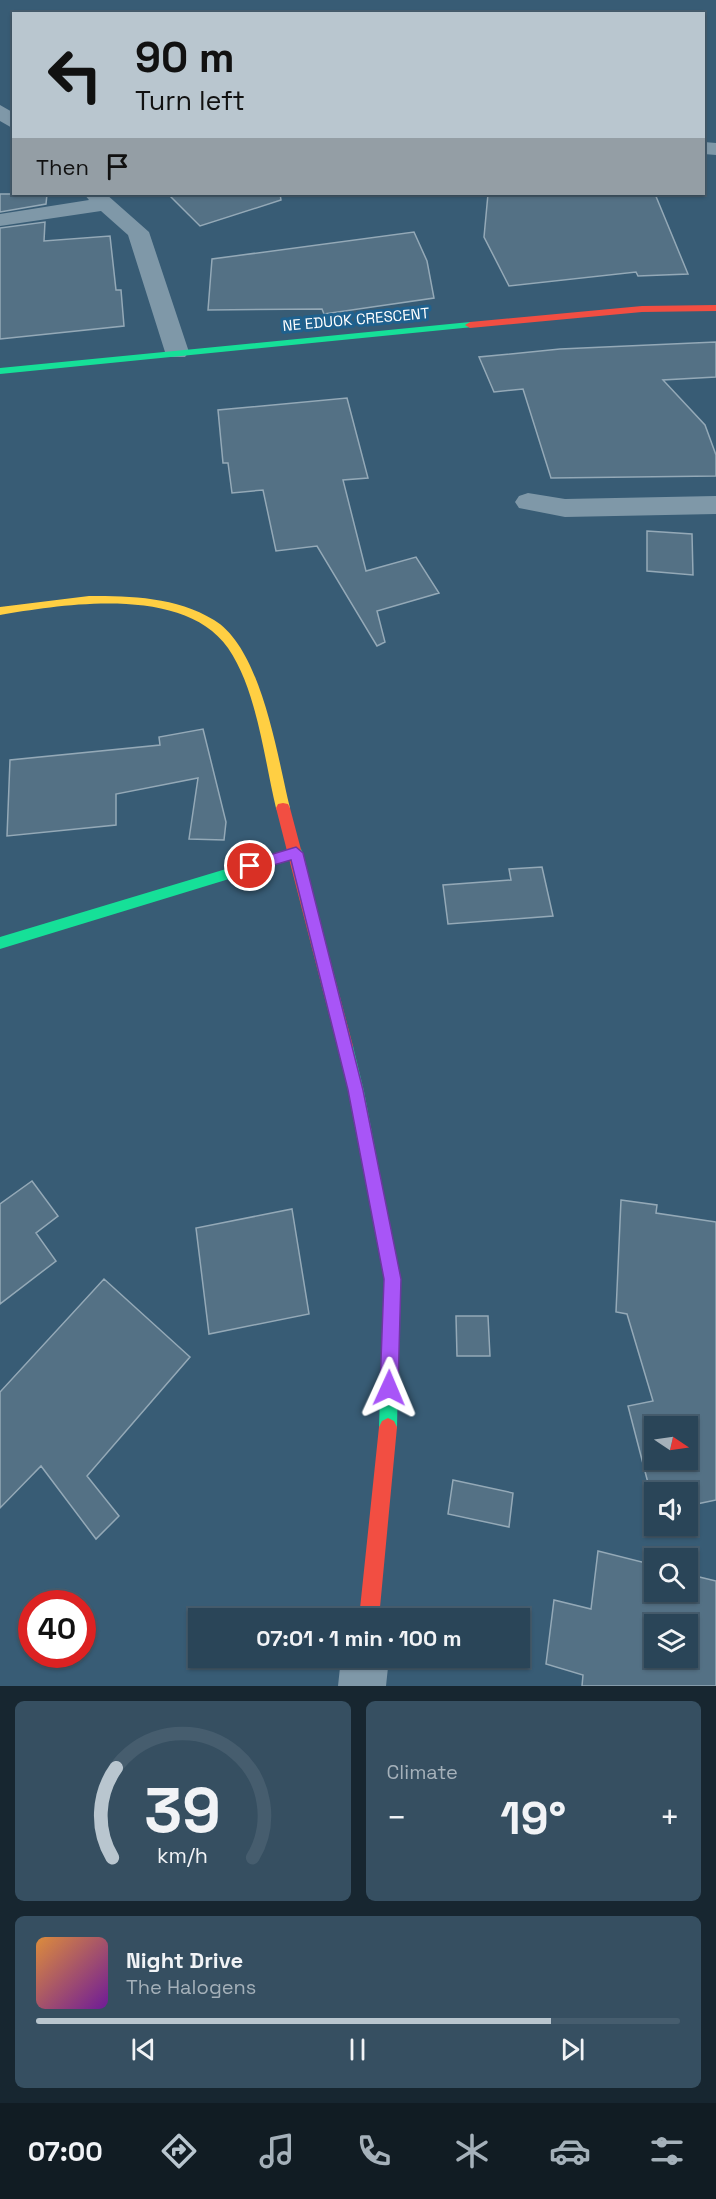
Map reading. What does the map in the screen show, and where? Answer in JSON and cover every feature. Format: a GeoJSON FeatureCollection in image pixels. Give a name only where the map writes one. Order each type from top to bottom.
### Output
{"type":"FeatureCollection","features":[{"type":"Feature","properties":{"kind":"street"},"geometry":{"type":"LineString","coordinates":[[0,111],[12,121]]}},
{"type":"Feature","properties":{"kind":"street"},"geometry":{"type":"LineString","coordinates":[[0,220],[101,199],[138,232],[177,352]]}},
{"type":"Feature","properties":{"kind":"street","name":"NE EDUOK CRESCENT"},"geometry":{"type":"LineString","coordinates":[[0,371],[177,352],[642,309],[716,308]]}},
{"type":"Feature","properties":{"kind":"street"},"geometry":{"type":"LineString","coordinates":[[528,502],[565,508],[716,506]]}},
{"type":"Feature","properties":{"kind":"street"},"geometry":{"type":"LineString","coordinates":[[0,611],[96,600],[148,602],[188,610],[224,633],[250,678],[356,1090],[392,1279],[388,1431],[370,1608]]}},
{"type":"Feature","properties":{"kind":"street"},"geometry":{"type":"LineString","coordinates":[[0,943],[296,853]]}},
{"type":"Feature","properties":{"kind":"street"},"geometry":{"type":"LineString","coordinates":[[362,1686],[364,1668]]}},
{"type":"Feature","properties":{"kind":"building"},"geometry":{"type":"Polygon","coordinates":[[[0,194],[47,195],[46,204],[0,212],[0,194]]]}},
{"type":"Feature","properties":{"kind":"building"},"geometry":{"type":"Polygon","coordinates":[[[169,195],[280,195],[281,200],[200,226],[169,195]]]}},
{"type":"Feature","properties":{"kind":"building"},"geometry":{"type":"Polygon","coordinates":[[[488,195],[655,195],[688,274],[638,276],[636,272],[509,286],[484,237],[488,195]]]}},
{"type":"Feature","properties":{"kind":"building"},"geometry":{"type":"Polygon","coordinates":[[[45,222],[44,241],[110,236],[116,290],[121,290],[124,326],[0,339],[0,228],[45,222]]]}},
{"type":"Feature","properties":{"kind":"building"},"geometry":{"type":"Polygon","coordinates":[[[414,232],[427,261],[434,298],[324,314],[322,309],[208,310],[212,259],[414,232]]]}},
{"type":"Feature","properties":{"kind":"building"},"geometry":{"type":"Polygon","coordinates":[[[716,342],[716,377],[663,380],[705,425],[716,455],[716,476],[551,478],[523,389],[494,392],[479,357],[560,349],[716,342]]]}},
{"type":"Feature","properties":{"kind":"building"},"geometry":{"type":"Polygon","coordinates":[[[347,398],[368,478],[343,480],[366,571],[416,557],[439,593],[377,611],[385,642],[377,646],[317,546],[276,551],[263,490],[232,493],[228,463],[223,463],[218,410],[347,398]]]}},
{"type":"Feature","properties":{"kind":"building"},"geometry":{"type":"Polygon","coordinates":[[[647,531],[692,534],[693,575],[647,571],[647,531]]]}},
{"type":"Feature","properties":{"kind":"building"},"geometry":{"type":"Polygon","coordinates":[[[203,729],[226,822],[224,840],[189,839],[198,778],[116,794],[116,825],[7,836],[10,760],[160,745],[159,737],[203,729]]]}},
{"type":"Feature","properties":{"kind":"building"},"geometry":{"type":"Polygon","coordinates":[[[542,867],[553,916],[448,924],[443,885],[511,880],[509,869],[542,867]]]}},
{"type":"Feature","properties":{"kind":"building"},"geometry":{"type":"Polygon","coordinates":[[[32,1181],[58,1216],[36,1233],[56,1261],[0,1304],[0,1204],[32,1181]]]}},
{"type":"Feature","properties":{"kind":"building"},"geometry":{"type":"Polygon","coordinates":[[[621,1200],[657,1205],[656,1213],[716,1222],[716,1500],[698,1504],[698,1482],[648,1482],[645,1470],[698,1470],[698,1416],[644,1416],[644,1468],[628,1406],[653,1401],[627,1314],[616,1312],[621,1200]]]}},
{"type":"Feature","properties":{"kind":"building"},"geometry":{"type":"Polygon","coordinates":[[[292,1209],[309,1314],[209,1334],[196,1228],[292,1209]]]}},
{"type":"Feature","properties":{"kind":"building"},"geometry":{"type":"Polygon","coordinates":[[[104,1279],[190,1357],[87,1476],[119,1516],[96,1539],[41,1466],[0,1508],[0,1392],[104,1279]]]}},
{"type":"Feature","properties":{"kind":"building"},"geometry":{"type":"Polygon","coordinates":[[[456,1316],[488,1316],[490,1356],[457,1356],[456,1316]]]}},
{"type":"Feature","properties":{"kind":"building"},"geometry":{"type":"Polygon","coordinates":[[[453,1480],[513,1493],[509,1527],[448,1514],[453,1480]]]}},
{"type":"Feature","properties":{"kind":"building"},"geometry":{"type":"Polygon","coordinates":[[[598,1551],[644,1562],[644,1602],[698,1602],[698,1577],[716,1581],[716,1686],[582,1686],[583,1675],[546,1664],[554,1600],[591,1609],[598,1551]]]}},
{"type":"Feature","properties":{"kind":"traffic: fast"},"geometry":{"type":"LineString","coordinates":[[0,371],[470,325]]}},
{"type":"Feature","properties":{"kind":"traffic: fast"},"geometry":{"type":"LineString","coordinates":[[0,943],[296,853]]}},
{"type":"Feature","properties":{"kind":"traffic: fast"},"geometry":{"type":"LineString","coordinates":[[345,1046],[356,1091],[392,1279],[388,1427]]}},
{"type":"Feature","properties":{"kind":"traffic: slow"},"geometry":{"type":"LineString","coordinates":[[0,611],[56,602],[123,600],[156,603],[186,611],[212,624],[231,643],[250,679],[263,722],[283,808]]}},
{"type":"Feature","properties":{"kind":"traffic: jam"},"geometry":{"type":"LineString","coordinates":[[470,325],[642,309],[716,308]]}},
{"type":"Feature","properties":{"kind":"traffic: jam"},"geometry":{"type":"LineString","coordinates":[[283,808],[345,1046]]}},
{"type":"Feature","properties":{"kind":"traffic: jam"},"geometry":{"type":"LineString","coordinates":[[370,1608],[388,1427]]}},
{"type":"Feature","properties":{"kind":"route"},"geometry":{"type":"LineString","coordinates":[[250,866],[296,853],[356,1090],[392,1279],[389,1388]]}}]}
